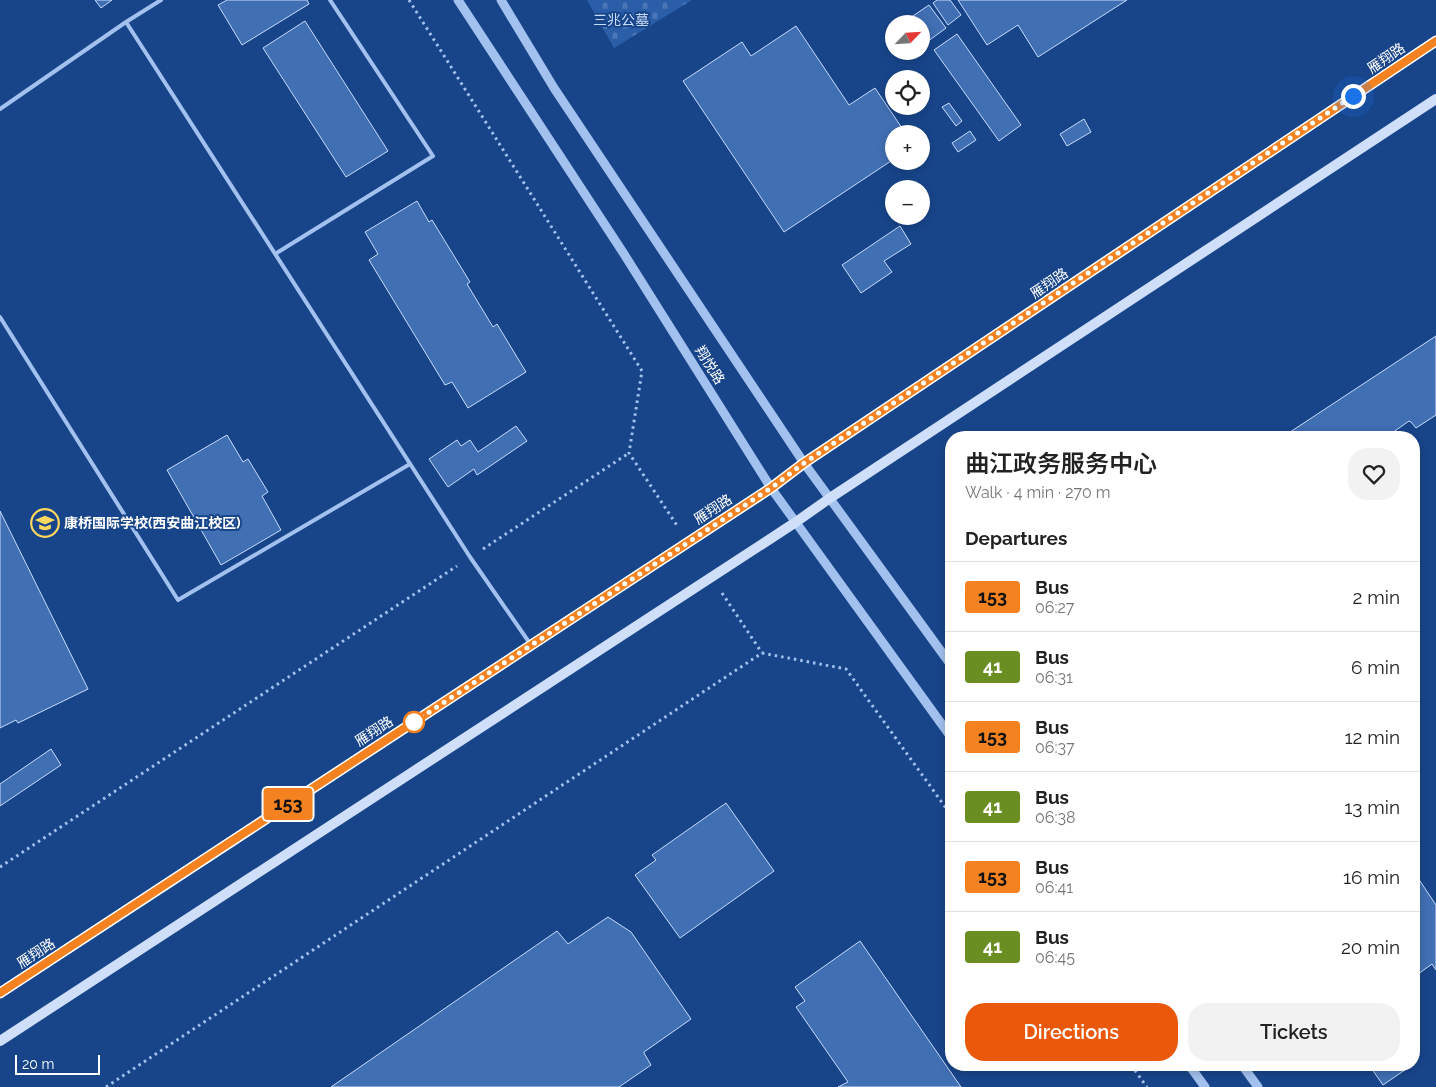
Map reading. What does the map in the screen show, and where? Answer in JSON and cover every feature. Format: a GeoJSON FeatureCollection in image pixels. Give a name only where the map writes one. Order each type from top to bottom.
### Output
{"type":"FeatureCollection","features":[{"type":"Feature","properties":{"kind":"main road","name":"雁翔路"},"geometry":{"type":"LineString","coordinates":[[0,993],[771,488],[804,463],[1436,41]]}},
{"type":"Feature","properties":{"kind":"main road"},"geometry":{"type":"LineString","coordinates":[[0,1041],[796,522],[1436,99]]}},
{"type":"Feature","properties":{"kind":"street","name":"翔悦路"},"geometry":{"type":"LineString","coordinates":[[458,0],[624,254],[771,488],[945,729]]}},
{"type":"Feature","properties":{"kind":"street","name":"翔悦路"},"geometry":{"type":"LineString","coordinates":[[501,0],[554,88],[804,463],[945,657]]}},
{"type":"Feature","properties":{"kind":"street"},"geometry":{"type":"LineString","coordinates":[[1193,1071],[1205,1087]]}},
{"type":"Feature","properties":{"kind":"street"},"geometry":{"type":"LineString","coordinates":[[1246,1071],[1258,1087]]}},
{"type":"Feature","properties":{"kind":"lane"},"geometry":{"type":"LineString","coordinates":[[0,109],[161,0]]}},
{"type":"Feature","properties":{"kind":"lane"},"geometry":{"type":"LineString","coordinates":[[275,254],[433,156],[330,0]]}},
{"type":"Feature","properties":{"kind":"lane"},"geometry":{"type":"LineString","coordinates":[[126,22],[470,557],[531,645]]}},
{"type":"Feature","properties":{"kind":"lane"},"geometry":{"type":"LineString","coordinates":[[0,317],[178,600],[410,464]]}},
{"type":"Feature","properties":{"kind":"path"},"geometry":{"type":"LineString","coordinates":[[0,866],[629,453],[642,371],[409,0]]}},
{"type":"Feature","properties":{"kind":"path"},"geometry":{"type":"LineString","coordinates":[[106,1087],[762,652],[846,669],[945,808]]}},
{"type":"Feature","properties":{"kind":"path"},"geometry":{"type":"LineString","coordinates":[[1135,1071],[1147,1087]]}},
{"type":"Feature","properties":{"kind":"green space","name":"三兆公墓"},"geometry":{"type":"Polygon","coordinates":[[[587,0],[692,0],[614,48],[587,0]]]}},
{"type":"Feature","properties":{"kind":"building"},"geometry":{"type":"Polygon","coordinates":[[[95,0],[112,0],[101,8],[95,0]]]}},
{"type":"Feature","properties":{"kind":"building"},"geometry":{"type":"Polygon","coordinates":[[[227,0],[307,0],[309,4],[242,45],[218,5],[227,0]]]}},
{"type":"Feature","properties":{"kind":"building"},"geometry":{"type":"Polygon","coordinates":[[[937,0],[950,0],[961,15],[948,25],[933,3],[937,0]]]}},
{"type":"Feature","properties":{"kind":"building"},"geometry":{"type":"Polygon","coordinates":[[[958,0],[1127,0],[1038,57],[1018,25],[987,45],[958,0]]]}},
{"type":"Feature","properties":{"kind":"building"},"geometry":{"type":"Polygon","coordinates":[[[929,5],[946,28],[930,40],[930,15],[914,15],[929,5]]]}},
{"type":"Feature","properties":{"kind":"building"},"geometry":{"type":"Polygon","coordinates":[[[305,21],[388,151],[346,177],[263,48],[305,21]]]}},
{"type":"Feature","properties":{"kind":"building"},"geometry":{"type":"Polygon","coordinates":[[[796,26],[849,105],[875,88],[885,103],[885,115],[893,115],[900,125],[885,125],[885,165],[784,232],[683,81],[742,42],[751,56],[796,26]]]}},
{"type":"Feature","properties":{"kind":"building"},"geometry":{"type":"Polygon","coordinates":[[[957,34],[1021,125],[999,141],[934,50],[957,34]]]}},
{"type":"Feature","properties":{"kind":"building"},"geometry":{"type":"Polygon","coordinates":[[[949,103],[962,121],[956,126],[942,107],[949,103]]]}},
{"type":"Feature","properties":{"kind":"building"},"geometry":{"type":"Polygon","coordinates":[[[1084,119],[1091,132],[1067,146],[1060,134],[1084,119]]]}},
{"type":"Feature","properties":{"kind":"building"},"geometry":{"type":"Polygon","coordinates":[[[970,131],[976,140],[958,152],[952,143],[970,131]]]}},
{"type":"Feature","properties":{"kind":"building"},"geometry":{"type":"Polygon","coordinates":[[[417,201],[429,222],[432,220],[470,282],[467,284],[493,327],[497,324],[526,372],[468,408],[452,382],[445,385],[369,260],[378,254],[365,232],[417,201]]]}},
{"type":"Feature","properties":{"kind":"building"},"geometry":{"type":"Polygon","coordinates":[[[900,226],[911,244],[884,261],[892,272],[861,293],[842,265],[900,226]]]}},
{"type":"Feature","properties":{"kind":"building"},"geometry":{"type":"Polygon","coordinates":[[[1436,336],[1436,415],[1416,428],[1409,421],[1395,431],[1292,431],[1436,336]]]}},
{"type":"Feature","properties":{"kind":"building"},"geometry":{"type":"Polygon","coordinates":[[[516,426],[527,441],[477,475],[474,469],[448,487],[429,459],[457,440],[461,446],[470,440],[478,452],[516,426]]]}},
{"type":"Feature","properties":{"kind":"building"},"geometry":{"type":"Polygon","coordinates":[[[227,435],[243,462],[248,459],[268,492],[262,496],[281,530],[221,565],[167,470],[227,435]]]}},
{"type":"Feature","properties":{"kind":"building"},"geometry":{"type":"Polygon","coordinates":[[[0,511],[88,689],[18,723],[16,720],[0,728],[0,511]]]}},
{"type":"Feature","properties":{"kind":"building"},"geometry":{"type":"Polygon","coordinates":[[[51,749],[61,765],[0,806],[0,784],[51,749]]]}},
{"type":"Feature","properties":{"kind":"building"},"geometry":{"type":"Polygon","coordinates":[[[726,803],[774,871],[680,938],[635,875],[656,860],[652,855],[726,803]]]}},
{"type":"Feature","properties":{"kind":"building"},"geometry":{"type":"Polygon","coordinates":[[[1420,881],[1436,905],[1436,970],[1432,964],[1420,973],[1420,881]]]}},
{"type":"Feature","properties":{"kind":"building"},"geometry":{"type":"Polygon","coordinates":[[[608,917],[631,932],[691,1019],[644,1052],[651,1065],[619,1087],[331,1087],[557,931],[568,944],[608,917]]]}},
{"type":"Feature","properties":{"kind":"building"},"geometry":{"type":"Polygon","coordinates":[[[860,941],[945,1064],[945,1071],[950,1071],[961,1087],[838,1087],[848,1082],[796,1007],[805,1001],[795,987],[860,941]]]}},
{"type":"Feature","properties":{"kind":"building"},"geometry":{"type":"Polygon","coordinates":[[[1373,1071],[1403,1071],[1383,1085],[1373,1071]]]}},
{"type":"Feature","properties":{"kind":"bus line","name":"153"},"geometry":{"type":"LineString","coordinates":[[0,993],[771,488],[804,463],[1436,41]]}},
{"type":"Feature","properties":{"kind":"place","name":"康桥国际学校(西安曲江校区)"},"geometry":{"type":"Point","coordinates":[45,523]}},
{"type":"Feature","properties":{"kind":"route"},"geometry":{"type":"LineString","coordinates":[[414,722],[771,488],[804,463],[1353,96]]}}]}
